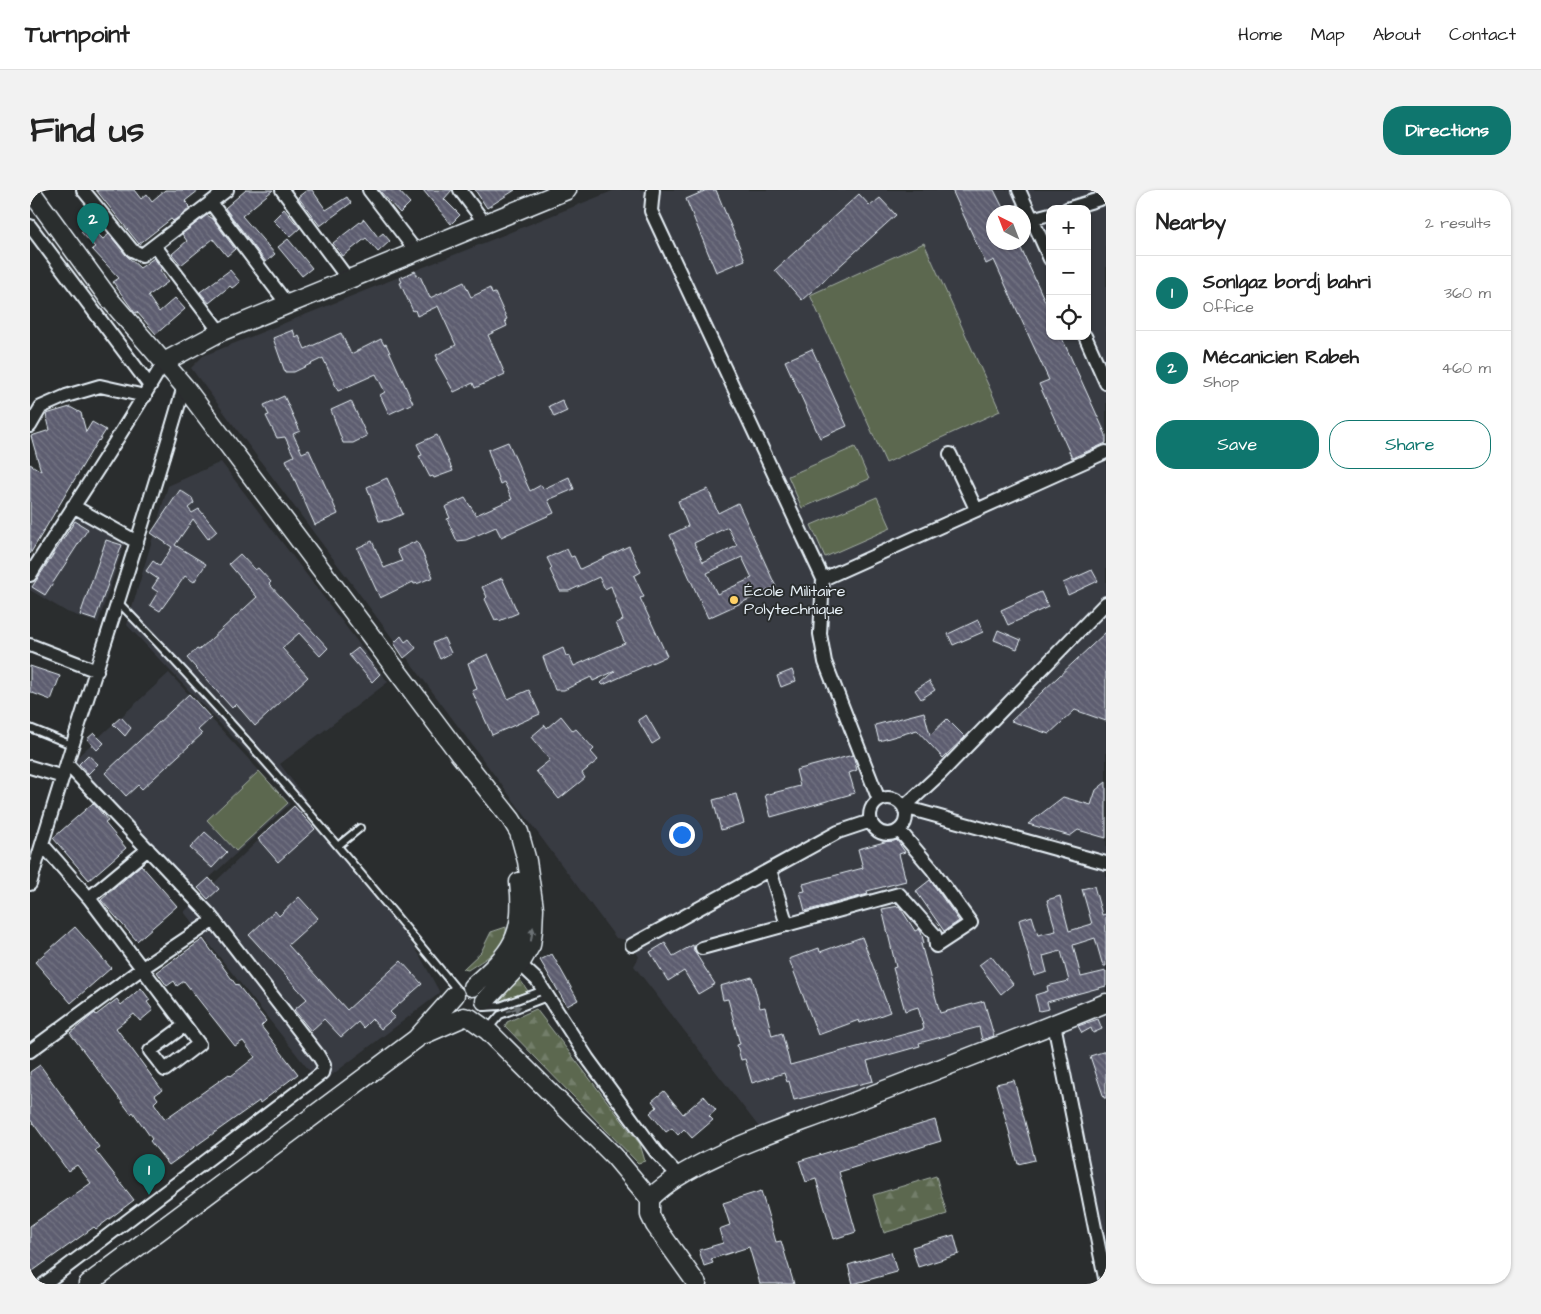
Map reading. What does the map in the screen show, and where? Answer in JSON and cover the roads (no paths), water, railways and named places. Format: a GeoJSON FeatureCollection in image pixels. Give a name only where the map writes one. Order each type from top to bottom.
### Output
{"type":"FeatureCollection","features":[{"type":"Feature","properties":{"kind":"main road"},"geometry":{"type":"LineString","coordinates":[[30,190],[110,300],[184,386],[489,793],[504,809],[519,832],[527,861],[534,919],[531,945],[520,964],[477,1011],[416,1039]]}},
{"type":"Feature","properties":{"kind":"main road"},"geometry":{"type":"LineString","coordinates":[[164,362],[220,332],[561,191]]}},
{"type":"Feature","properties":{"kind":"main road"},"geometry":{"type":"LineString","coordinates":[[477,1011],[456,1011],[453,1000],[507,953],[514,941],[521,912],[515,851],[510,836],[494,807],[489,793]]}},
{"type":"Feature","properties":{"kind":"main road"},"geometry":{"type":"LineString","coordinates":[[88,1284],[416,1039],[462,991],[481,992],[477,1011],[488,1031],[614,1156],[650,1199],[650,1215],[655,1225],[697,1284]]}},
{"type":"Feature","properties":{"kind":"main road"},"geometry":{"type":"LineString","coordinates":[[650,1199],[658,1190],[679,1176],[756,1140],[1106,1004]]}},
{"type":"Feature","properties":{"kind":"street"},"geometry":{"type":"LineString","coordinates":[[83,190],[132,250],[142,255],[211,203],[223,191]]}},
{"type":"Feature","properties":{"kind":"street"},"geometry":{"type":"LineString","coordinates":[[282,190],[348,279]]}},
{"type":"Feature","properties":{"kind":"street"},"geometry":{"type":"LineString","coordinates":[[369,190],[415,250]]}},
{"type":"Feature","properties":{"kind":"street"},"geometry":{"type":"LineString","coordinates":[[460,190],[484,222]]}},
{"type":"Feature","properties":{"kind":"street"},"geometry":{"type":"LineString","coordinates":[[654,190],[651,210],[823,579],[820,634],[825,662],[879,800]]}},
{"type":"Feature","properties":{"kind":"street"},"geometry":{"type":"LineString","coordinates":[[1019,190],[1025,205]]}},
{"type":"Feature","properties":{"kind":"street"},"geometry":{"type":"LineString","coordinates":[[1080,205],[1106,197]]}},
{"type":"Feature","properties":{"kind":"street"},"geometry":{"type":"LineString","coordinates":[[211,203],[287,304]]}},
{"type":"Feature","properties":{"kind":"street"},"geometry":{"type":"LineString","coordinates":[[48,213],[30,227],[148,391]]}},
{"type":"Feature","properties":{"kind":"street"},"geometry":{"type":"LineString","coordinates":[[1046,215],[1031,219],[1046,251]]}},
{"type":"Feature","properties":{"kind":"street"},"geometry":{"type":"LineString","coordinates":[[154,246],[220,332]]}},
{"type":"Feature","properties":{"kind":"street"},"geometry":{"type":"LineString","coordinates":[[1087,340],[1106,383]]}},
{"type":"Feature","properties":{"kind":"street"},"geometry":{"type":"LineString","coordinates":[[30,576],[72,506],[148,391],[164,362]]}},
{"type":"Feature","properties":{"kind":"street"},"geometry":{"type":"LineString","coordinates":[[30,426],[41,407],[66,396],[100,386],[148,391]]}},
{"type":"Feature","properties":{"kind":"street"},"geometry":{"type":"LineString","coordinates":[[30,884],[72,745],[119,603],[184,386]]}},
{"type":"Feature","properties":{"kind":"street"},"geometry":{"type":"LineString","coordinates":[[823,579],[1106,452]]}},
{"type":"Feature","properties":{"kind":"street"},"geometry":{"type":"LineString","coordinates":[[950,454],[976,509]]}},
{"type":"Feature","properties":{"kind":"street"},"geometry":{"type":"LineString","coordinates":[[72,506],[137,542]]}},
{"type":"Feature","properties":{"kind":"street"},"geometry":{"type":"LineString","coordinates":[[904,807],[940,773],[1106,603]]}},
{"type":"Feature","properties":{"kind":"street"},"geometry":{"type":"LineString","coordinates":[[30,645],[97,671]]}},
{"type":"Feature","properties":{"kind":"street"},"geometry":{"type":"LineString","coordinates":[[44,1284],[322,1073],[324,1065],[318,1054],[214,920],[67,764]]}},
{"type":"Feature","properties":{"kind":"street"},"geometry":{"type":"LineString","coordinates":[[30,767],[63,777]]}},
{"type":"Feature","properties":{"kind":"street"},"geometry":{"type":"LineString","coordinates":[[904,807],[906,821],[894,834],[882,833],[870,821],[871,809],[879,800],[893,798],[904,807],[1106,862]]}},
{"type":"Feature","properties":{"kind":"street"},"geometry":{"type":"LineString","coordinates":[[632,945],[838,832],[870,821]]}},
{"type":"Feature","properties":{"kind":"street"},"geometry":{"type":"LineString","coordinates":[[702,948],[899,894],[935,935],[936,946],[971,923],[932,869],[899,830]]}},
{"type":"Feature","properties":{"kind":"street"},"geometry":{"type":"LineString","coordinates":[[42,844],[89,898],[184,1026]]}},
{"type":"Feature","properties":{"kind":"street"},"geometry":{"type":"LineString","coordinates":[[89,898],[148,849]]}},
{"type":"Feature","properties":{"kind":"street"},"geometry":{"type":"LineString","coordinates":[[770,870],[787,925]]}},
{"type":"Feature","properties":{"kind":"street"},"geometry":{"type":"LineString","coordinates":[[30,1051],[141,970],[214,920]]}},
{"type":"Feature","properties":{"kind":"street"},"geometry":{"type":"LineString","coordinates":[[520,964],[534,976],[608,1087],[661,1158],[679,1176]]}},
{"type":"Feature","properties":{"kind":"street"},"geometry":{"type":"LineString","coordinates":[[1054,1024],[1106,1283]]}},
{"type":"Feature","properties":{"kind":"lane"},"geometry":{"type":"LineString","coordinates":[[119,603],[169,654],[339,845],[462,991]]}},
{"type":"Feature","properties":{"kind":"lane"},"geometry":{"type":"LineString","coordinates":[[30,728],[72,745]]}},
{"type":"Feature","properties":{"kind":"lane"},"geometry":{"type":"LineString","coordinates":[[339,845],[360,828]]}},
{"type":"Feature","properties":{"kind":"lane"},"geometry":{"type":"LineString","coordinates":[[477,1011],[545,994]]}},
{"type":"Feature","properties":{"kind":"lane"},"geometry":{"type":"LineString","coordinates":[[488,1031],[500,1015],[545,994]]}},
{"type":"Feature","properties":{"kind":"place","name":"Mécanicien Rabeh"},"geometry":{"type":"Point","coordinates":[93,244]}},
{"type":"Feature","properties":{"kind":"place","name":"École Militaire Polytechnique"},"geometry":{"type":"Point","coordinates":[734,600]}},
{"type":"Feature","properties":{"kind":"place","name":"Sonlgaz bordj bahri"},"geometry":{"type":"Point","coordinates":[149,1195]}}]}
